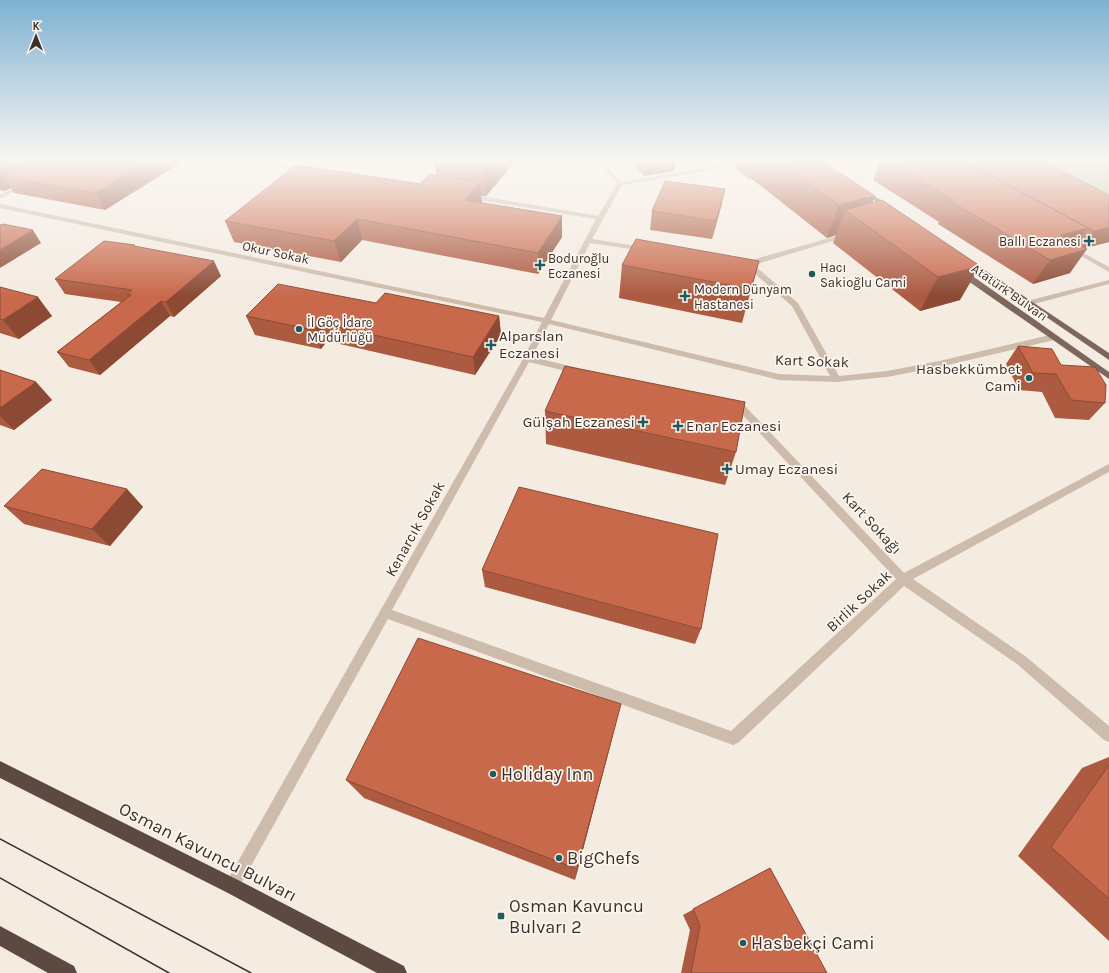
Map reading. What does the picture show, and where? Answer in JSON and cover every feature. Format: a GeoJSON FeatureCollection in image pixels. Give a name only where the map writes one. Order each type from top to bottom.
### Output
{"type":"FeatureCollection","features":[{"type":"Feature","properties":{"kind":"highway","name":"Osman Kavuncu Bulvarı"},"geometry":{"type":"LineString","coordinates":[[0,769],[232,886],[397,973]]}},
{"type":"Feature","properties":{"kind":"highway"},"geometry":{"type":"LineString","coordinates":[[0,936],[67,973]]}},
{"type":"Feature","properties":{"kind":"main road"},"geometry":{"type":"LineString","coordinates":[[885,205],[895,212]]}},
{"type":"Feature","properties":{"kind":"main road","name":"Atatürk Bulvarı"},"geometry":{"type":"LineString","coordinates":[[959,255],[1109,357]]}},
{"type":"Feature","properties":{"kind":"main road","name":"Atatürk Bulvarı"},"geometry":{"type":"LineString","coordinates":[[957,270],[1109,376]]}},
{"type":"Feature","properties":{"kind":"street"},"geometry":{"type":"LineString","coordinates":[[524,205],[600,218]]}},
{"type":"Feature","properties":{"kind":"street","name":"Kenarcık Sokak"},"geometry":{"type":"LineString","coordinates":[[232,886],[527,359],[607,205]]}},
{"type":"Feature","properties":{"kind":"street","name":"Okur Sokak"},"geometry":{"type":"LineString","coordinates":[[0,206],[547,321]]}},
{"type":"Feature","properties":{"kind":"street"},"geometry":{"type":"LineString","coordinates":[[734,262],[749,264],[853,234]]}},
{"type":"Feature","properties":{"kind":"street"},"geometry":{"type":"LineString","coordinates":[[589,241],[650,250]]}},
{"type":"Feature","properties":{"kind":"street"},"geometry":{"type":"LineString","coordinates":[[1068,246],[1109,270]]}},
{"type":"Feature","properties":{"kind":"street"},"geometry":{"type":"LineString","coordinates":[[749,264],[795,305],[836,379]]}},
{"type":"Feature","properties":{"kind":"street"},"geometry":{"type":"LineString","coordinates":[[1030,303],[1109,282]]}},
{"type":"Feature","properties":{"kind":"street","name":"Kart Sokak"},"geometry":{"type":"LineString","coordinates":[[547,321],[779,377],[836,379],[894,372],[1054,337]]}},
{"type":"Feature","properties":{"kind":"street"},"geometry":{"type":"LineString","coordinates":[[527,359],[588,373]]}},
{"type":"Feature","properties":{"kind":"street","name":"Kart Sokağı"},"geometry":{"type":"LineString","coordinates":[[726,405],[742,408],[903,579],[1021,660],[1109,735]]}},
{"type":"Feature","properties":{"kind":"street","name":"Birlik Sokak"},"geometry":{"type":"LineString","coordinates":[[385,613],[733,738],[903,579],[1109,468]]}},
{"type":"Feature","properties":{"kind":"green space"},"geometry":{"type":"Polygon","coordinates":[[[1096,205],[1109,205],[1109,212],[1096,205]]]}},
{"type":"Feature","properties":{"kind":"building"},"geometry":{"type":"Polygon","coordinates":[[[245,205],[498,205],[562,216],[538,253],[357,219],[334,241],[225,221],[245,205]]]}},
{"type":"Feature","properties":{"kind":"building"},"geometry":{"type":"Polygon","coordinates":[[[654,205],[720,205],[716,221],[652,211],[654,205]]]}},
{"type":"Feature","properties":{"kind":"building"},"geometry":{"type":"Polygon","coordinates":[[[862,205],[890,205],[980,266],[938,277],[845,210],[862,205]]]}},
{"type":"Feature","properties":{"kind":"building"},"geometry":{"type":"Polygon","coordinates":[[[957,205],[1046,205],[1088,228],[1061,235],[1087,249],[1050,260],[957,205]]]}},
{"type":"Feature","properties":{"kind":"building"},"geometry":{"type":"Polygon","coordinates":[[[1046,205],[1109,205],[1109,227],[1094,231],[1046,205]]]}},
{"type":"Feature","properties":{"kind":"building"},"geometry":{"type":"Polygon","coordinates":[[[3,224],[33,230],[0,250],[0,225],[3,224]]]}},
{"type":"Feature","properties":{"kind":"building"},"geometry":{"type":"Polygon","coordinates":[[[636,239],[759,261],[751,289],[622,265],[636,239]]]}},
{"type":"Feature","properties":{"kind":"building"},"geometry":{"type":"Polygon","coordinates":[[[104,241],[135,245],[134,246],[214,261],[166,302],[161,301],[89,360],[57,352],[131,295],[127,294],[132,290],[55,279],[104,241]]]}},
{"type":"Feature","properties":{"kind":"building"},"geometry":{"type":"Polygon","coordinates":[[[278,284],[376,303],[385,293],[499,316],[473,357],[320,323],[314,330],[246,316],[278,284]]]}},
{"type":"Feature","properties":{"kind":"building"},"geometry":{"type":"Polygon","coordinates":[[[0,287],[38,297],[3,320],[0,319],[0,287]]]}},
{"type":"Feature","properties":{"kind":"building"},"geometry":{"type":"Polygon","coordinates":[[[1018,346],[1052,349],[1061,365],[1095,367],[1106,385],[1105,403],[1071,400],[1056,374],[1033,373],[1018,346]]]}},
{"type":"Feature","properties":{"kind":"building"},"geometry":{"type":"Polygon","coordinates":[[[565,366],[745,402],[736,452],[545,411],[565,366]]]}},
{"type":"Feature","properties":{"kind":"building"},"geometry":{"type":"Polygon","coordinates":[[[0,370],[36,382],[0,408],[0,370]]]}},
{"type":"Feature","properties":{"kind":"building"},"geometry":{"type":"Polygon","coordinates":[[[42,469],[127,489],[92,529],[4,506],[42,469]]]}},
{"type":"Feature","properties":{"kind":"building"},"geometry":{"type":"Polygon","coordinates":[[[519,487],[718,534],[701,629],[482,570],[519,487]]]}},
{"type":"Feature","properties":{"kind":"building"},"geometry":{"type":"Polygon","coordinates":[[[418,638],[621,704],[577,869],[346,780],[418,638]]]}},
{"type":"Feature","properties":{"kind":"building"},"geometry":{"type":"Polygon","coordinates":[[[1109,765],[1109,899],[1051,847],[1109,765]]]}},
{"type":"Feature","properties":{"kind":"building","name":"Hasbekçi Cami"},"geometry":{"type":"Polygon","coordinates":[[[770,868],[827,973],[691,973],[700,926],[693,909],[770,868]]]}},
{"type":"Feature","properties":{"kind":"tram line"},"geometry":{"type":"LineString","coordinates":[[0,839],[251,973]]}},
{"type":"Feature","properties":{"kind":"tram line"},"geometry":{"type":"LineString","coordinates":[[0,878],[169,973]]}},
{"type":"Feature","properties":{"kind":"place","name":"Ballı Eczanesi"},"geometry":{"type":"Point","coordinates":[1089,241]}},
{"type":"Feature","properties":{"kind":"place","name":"Boduroğlu Eczanesi"},"geometry":{"type":"Point","coordinates":[540,265]}},
{"type":"Feature","properties":{"kind":"place","name":"Hacı Sakioğlu Cami"},"geometry":{"type":"Point","coordinates":[812,274]}},
{"type":"Feature","properties":{"kind":"place","name":"Modern Dünyam Hastanesi"},"geometry":{"type":"Point","coordinates":[685,296]}},
{"type":"Feature","properties":{"kind":"place","name":"İl Göç İdare Müdürlüğü"},"geometry":{"type":"Point","coordinates":[299,329]}},
{"type":"Feature","properties":{"kind":"place","name":"Alparslan Eczanesi"},"geometry":{"type":"Point","coordinates":[491,345]}},
{"type":"Feature","properties":{"kind":"place","name":"Hasbekkümbet Cami"},"geometry":{"type":"Point","coordinates":[1029,378]}},
{"type":"Feature","properties":{"kind":"place","name":"Gülşah Eczanesi"},"geometry":{"type":"Point","coordinates":[643,422]}},
{"type":"Feature","properties":{"kind":"place","name":"Enar Eczanesi"},"geometry":{"type":"Point","coordinates":[678,426]}},
{"type":"Feature","properties":{"kind":"place","name":"Umay Eczanesi"},"geometry":{"type":"Point","coordinates":[727,469]}},
{"type":"Feature","properties":{"kind":"place","name":"Holiday Inn"},"geometry":{"type":"Point","coordinates":[493,774]}},
{"type":"Feature","properties":{"kind":"place","name":"BigChefs"},"geometry":{"type":"Point","coordinates":[559,858]}},
{"type":"Feature","properties":{"kind":"place","name":"Osman Kavuncu Bulvarı 2"},"geometry":{"type":"Point","coordinates":[501,916]}},
{"type":"Feature","properties":{"kind":"place","name":"Hasbekçi Cami"},"geometry":{"type":"Point","coordinates":[743,943]}}]}
